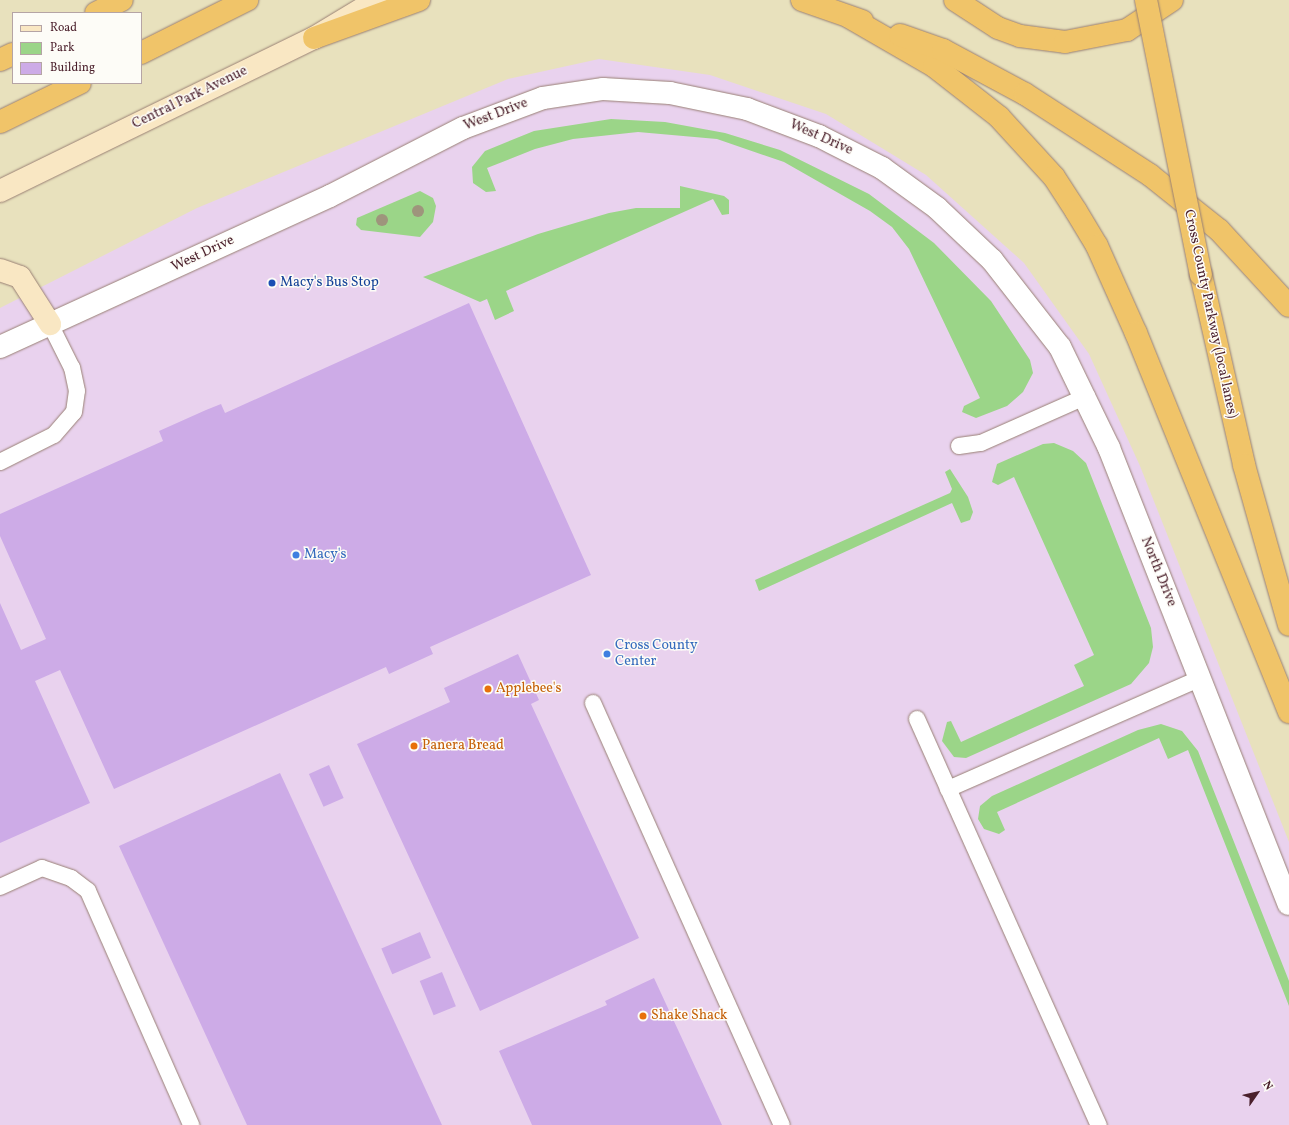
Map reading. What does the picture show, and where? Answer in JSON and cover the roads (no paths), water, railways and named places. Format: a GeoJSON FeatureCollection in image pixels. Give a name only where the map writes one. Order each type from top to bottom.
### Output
{"type":"FeatureCollection","features":[{"type":"Feature","properties":{"kind":"highway"},"geometry":{"type":"LineString","coordinates":[[98,12],[122,0]]}},
{"type":"Feature","properties":{"kind":"highway"},"geometry":{"type":"LineString","coordinates":[[142,52],[247,0]]}},
{"type":"Feature","properties":{"kind":"highway"},"geometry":{"type":"LineString","coordinates":[[314,38],[419,0]]}},
{"type":"Feature","properties":{"kind":"highway"},"geometry":{"type":"LineString","coordinates":[[802,0],[943,50],[1025,94],[1112,148],[1183,198],[1219,230],[1289,306]]}},
{"type":"Feature","properties":{"kind":"highway"},"geometry":{"type":"LineString","coordinates":[[955,0],[998,28],[1028,38],[1065,42],[1127,30],[1172,0]]}},
{"type":"Feature","properties":{"kind":"highway","name":"Cross County Parkway (local lanes)"},"geometry":{"type":"LineString","coordinates":[[1146,0],[1201,275],[1244,465],[1289,625]]}},
{"type":"Feature","properties":{"kind":"highway"},"geometry":{"type":"LineString","coordinates":[[849,17],[934,66],[999,117],[1054,177],[1076,211],[1097,246],[1136,333],[1289,712]]}},
{"type":"Feature","properties":{"kind":"highway"},"geometry":{"type":"LineString","coordinates":[[0,60],[12,54]]}},
{"type":"Feature","properties":{"kind":"highway"},"geometry":{"type":"LineString","coordinates":[[0,122],[78,84]]}},
{"type":"Feature","properties":{"kind":"main road","name":"Central Park Avenue"},"geometry":{"type":"LineString","coordinates":[[0,191],[314,38],[377,0]]}},
{"type":"Feature","properties":{"kind":"main road"},"geometry":{"type":"LineString","coordinates":[[0,270],[20,277],[50,324]]}},
{"type":"Feature","properties":{"kind":"street","name":"West Drive"},"geometry":{"type":"LineString","coordinates":[[0,347],[330,196],[463,128],[528,102],[603,89],[705,99],[782,120],[819,136],[910,186],[992,260]]}},
{"type":"Feature","properties":{"kind":"street","name":"North Drive"},"geometry":{"type":"LineString","coordinates":[[992,260],[1044,325],[1087,396],[1201,678],[1289,904]]}},
{"type":"Feature","properties":{"kind":"lane"},"geometry":{"type":"LineString","coordinates":[[0,462],[54,435],[74,412],[77,391],[73,374],[50,324]]}},
{"type":"Feature","properties":{"kind":"lane"},"geometry":{"type":"LineString","coordinates":[[959,446],[981,443],[1087,396]]}},
{"type":"Feature","properties":{"kind":"lane"},"geometry":{"type":"LineString","coordinates":[[948,789],[1201,678]]}},
{"type":"Feature","properties":{"kind":"lane"},"geometry":{"type":"LineString","coordinates":[[593,703],[782,1125]]}},
{"type":"Feature","properties":{"kind":"lane"},"geometry":{"type":"LineString","coordinates":[[916,719],[1099,1125]]}},
{"type":"Feature","properties":{"kind":"lane"},"geometry":{"type":"LineString","coordinates":[[0,887],[42,868],[71,878],[88,891],[191,1125]]}},
{"type":"Feature","properties":{"kind":"place","name":"Macy's Bus Stop"},"geometry":{"type":"Point","coordinates":[272,283]}},
{"type":"Feature","properties":{"kind":"place","name":"Macy's"},"geometry":{"type":"Point","coordinates":[296,555]}},
{"type":"Feature","properties":{"kind":"place","name":"Cross County Center"},"geometry":{"type":"Point","coordinates":[607,654]}},
{"type":"Feature","properties":{"kind":"place","name":"Applebee's"},"geometry":{"type":"Point","coordinates":[488,689]}},
{"type":"Feature","properties":{"kind":"place","name":"Panera Bread"},"geometry":{"type":"Point","coordinates":[414,746]}},
{"type":"Feature","properties":{"kind":"place","name":"Shake Shack"},"geometry":{"type":"Point","coordinates":[643,1016]}}]}
